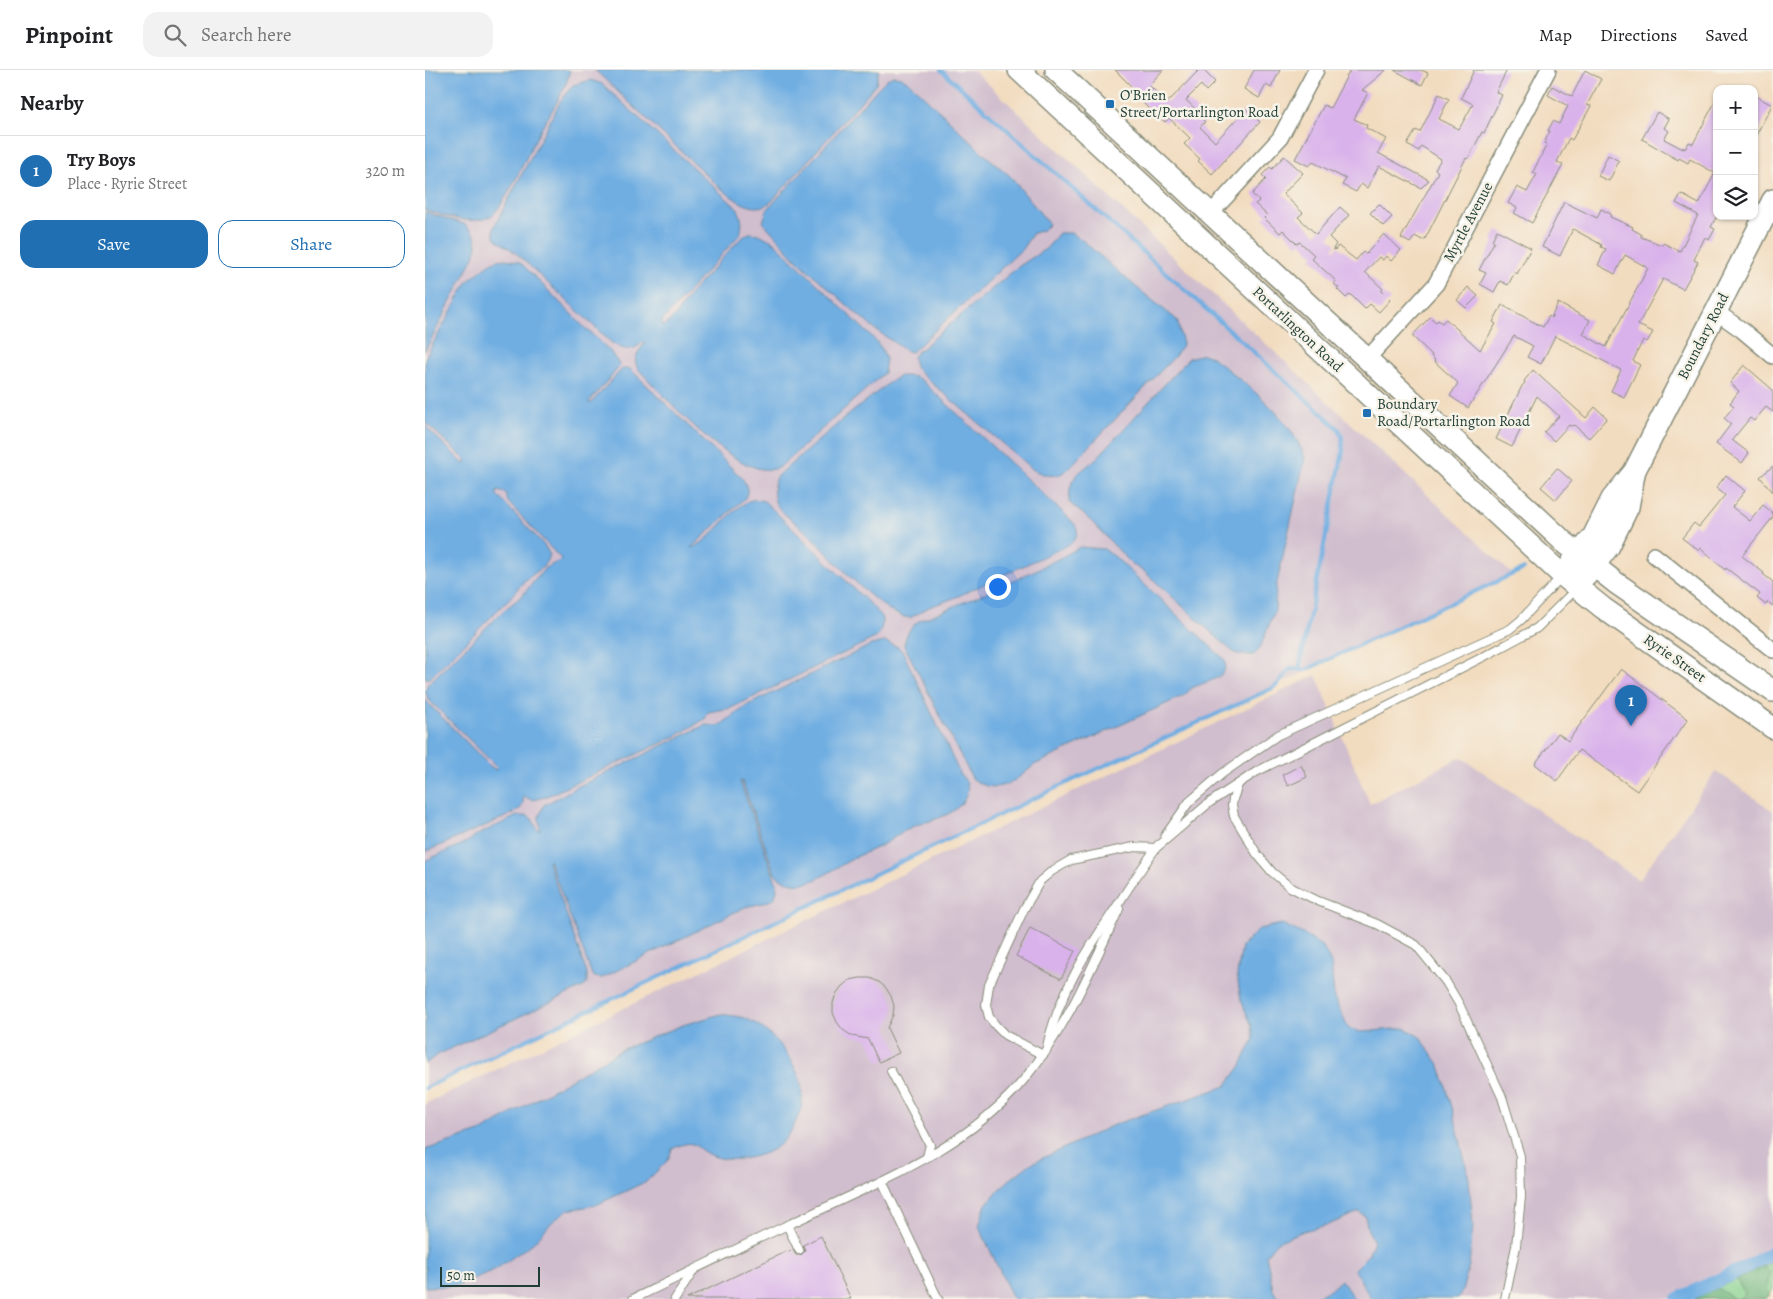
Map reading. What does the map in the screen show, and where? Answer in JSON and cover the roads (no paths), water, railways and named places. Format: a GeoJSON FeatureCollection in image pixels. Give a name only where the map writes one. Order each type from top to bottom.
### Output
{"type":"FeatureCollection","features":[{"type":"Feature","properties":{"kind":"main road","name":"Portarlington Road"},"geometry":{"type":"LineString","coordinates":[[1019,70],[1570,582]]}},
{"type":"Feature","properties":{"kind":"main road","name":"Portarlington Road"},"geometry":{"type":"LineString","coordinates":[[1057,70],[1564,542],[1586,560]]}},
{"type":"Feature","properties":{"kind":"main road","name":"Boundary Road"},"geometry":{"type":"LineString","coordinates":[[1570,582],[1586,560],[1609,546],[1628,507],[1634,472],[1773,200]]}},
{"type":"Feature","properties":{"kind":"main road","name":"Ryrie Street"},"geometry":{"type":"LineString","coordinates":[[1586,560],[1616,583],[1773,691]]}},
{"type":"Feature","properties":{"kind":"main road","name":"Ryrie Street"},"geometry":{"type":"LineString","coordinates":[[1570,582],[1773,728]]}},
{"type":"Feature","properties":{"kind":"street"},"geometry":{"type":"LineString","coordinates":[[1211,213],[1280,138],[1316,70]]}},
{"type":"Feature","properties":{"kind":"street","name":"Myrtle Avenue"},"geometry":{"type":"LineString","coordinates":[[1367,359],[1436,284],[1547,70]]}},
{"type":"Feature","properties":{"kind":"street"},"geometry":{"type":"LineString","coordinates":[[1715,311],[1742,330],[1773,356]]}},
{"type":"Feature","properties":{"kind":"street"},"geometry":{"type":"LineString","coordinates":[[1654,555],[1773,650]]}},
{"type":"Feature","properties":{"kind":"lane"},"geometry":{"type":"LineString","coordinates":[[1045,1053],[1005,1035],[989,1017],[986,1005],[989,985],[1024,909],[1040,881],[1052,871],[1071,860],[1134,848],[1156,848],[1190,818],[1256,772],[1537,628],[1570,582]]}},
{"type":"Feature","properties":{"kind":"lane"},"geometry":{"type":"LineString","coordinates":[[1045,1053],[1063,999],[1084,956],[1131,884],[1189,802],[1244,758],[1278,735],[1510,629],[1570,582]]}},
{"type":"Feature","properties":{"kind":"lane"},"geometry":{"type":"LineString","coordinates":[[1239,784],[1233,794],[1234,816],[1257,854],[1272,872],[1290,887],[1349,914],[1377,924],[1417,945],[1446,982],[1459,1004],[1502,1097],[1520,1156],[1521,1197],[1516,1246],[1505,1299]]}},
{"type":"Feature","properties":{"kind":"lane"},"geometry":{"type":"LineString","coordinates":[[633,1299],[882,1181],[958,1139],[987,1116],[1025,1078],[1057,1035],[1074,1004],[1131,884]]}},
{"type":"Feature","properties":{"kind":"lane"},"geometry":{"type":"LineString","coordinates":[[891,1071],[930,1145],[927,1156]]}},
{"type":"Feature","properties":{"kind":"lane"},"geometry":{"type":"LineString","coordinates":[[882,1181],[938,1299]]}},
{"type":"Feature","properties":{"kind":"lane"},"geometry":{"type":"LineString","coordinates":[[787,1225],[799,1250]]}},
{"type":"Feature","properties":{"kind":"lane"},"geometry":{"type":"LineString","coordinates":[[675,1299],[694,1270]]}},
{"type":"Feature","properties":{"kind":"water"},"geometry":{"type":"Polygon","coordinates":[[[425,70],[570,70],[561,94],[508,194],[495,213],[489,217],[465,220],[425,210],[425,70]]]}},
{"type":"Feature","properties":{"kind":"water"},"geometry":{"type":"Polygon","coordinates":[[[595,70],[879,70],[876,84],[771,202],[757,207],[743,203],[717,185],[595,70]]]}},
{"type":"Feature","properties":{"kind":"water"},"geometry":{"type":"Polygon","coordinates":[[[894,76],[901,77],[910,83],[984,154],[1010,176],[1049,224],[1043,230],[1033,233],[1022,249],[912,352],[906,351],[872,327],[799,262],[763,222],[767,210],[878,88],[887,79],[894,76]]]}},
{"type":"Feature","properties":{"kind":"water"},"geometry":{"type":"Polygon","coordinates":[[[591,80],[602,84],[738,209],[742,224],[740,234],[662,321],[664,326],[676,315],[690,294],[739,240],[749,233],[759,234],[774,242],[882,349],[886,359],[884,373],[780,467],[764,469],[745,463],[704,435],[638,369],[636,358],[645,343],[643,342],[632,349],[624,349],[612,343],[516,253],[494,236],[494,227],[561,100],[573,85],[591,80]]]}},
{"type":"Feature","properties":{"kind":"water"},"geometry":{"type":"Polygon","coordinates":[[[425,212],[464,224],[472,231],[476,238],[477,246],[474,257],[425,351],[425,212]]]}},
{"type":"Feature","properties":{"kind":"water"},"geometry":{"type":"Polygon","coordinates":[[[1059,233],[1071,233],[1082,240],[1177,320],[1183,344],[1175,356],[1067,470],[1058,475],[1050,476],[1032,469],[919,372],[913,358],[915,354],[1018,267],[1047,248],[1059,233]]]}},
{"type":"Feature","properties":{"kind":"water"},"geometry":{"type":"Polygon","coordinates":[[[506,259],[520,262],[610,351],[620,366],[588,403],[591,403],[622,369],[630,369],[742,478],[747,488],[745,498],[691,548],[706,540],[736,509],[753,500],[764,501],[880,614],[882,626],[877,637],[731,708],[708,712],[705,719],[676,736],[545,797],[533,800],[523,797],[521,807],[512,814],[425,852],[425,700],[490,766],[496,770],[497,767],[429,700],[425,691],[428,684],[502,612],[522,596],[545,568],[562,560],[508,502],[506,493],[497,491],[497,495],[544,545],[550,555],[543,567],[524,581],[508,600],[430,678],[425,678],[425,426],[463,463],[467,461],[425,422],[425,358],[468,281],[488,265],[497,260],[506,259]]]}},
{"type":"Feature","properties":{"kind":"water"},"geometry":{"type":"Polygon","coordinates":[[[1203,354],[1212,357],[1266,402],[1289,428],[1305,458],[1276,587],[1275,610],[1260,648],[1254,655],[1239,655],[1232,651],[1145,572],[1133,565],[1090,520],[1069,502],[1070,489],[1076,475],[1097,458],[1189,358],[1203,354]]]}},
{"type":"Feature","properties":{"kind":"water"},"geometry":{"type":"Polygon","coordinates":[[[900,376],[911,376],[920,379],[1072,521],[1077,528],[1076,537],[1068,545],[954,598],[929,607],[910,618],[899,615],[886,607],[857,584],[810,535],[781,511],[776,504],[774,492],[776,477],[841,421],[900,376]]]}},
{"type":"Feature","properties":{"kind":"water"},"geometry":{"type":"Polygon","coordinates":[[[1080,547],[1104,549],[1114,556],[1225,660],[1223,672],[1215,679],[1192,688],[1183,696],[1034,765],[1012,782],[997,787],[980,784],[972,778],[904,645],[907,634],[919,621],[1021,577],[1080,547]]]}},
{"type":"Feature","properties":{"kind":"water"},"geometry":{"type":"Polygon","coordinates":[[[885,642],[898,647],[903,652],[960,774],[966,781],[968,789],[966,796],[956,809],[944,816],[909,828],[884,844],[853,858],[820,878],[804,883],[792,883],[775,874],[742,781],[740,781],[776,882],[777,890],[774,899],[745,907],[602,978],[592,975],[549,860],[548,862],[587,974],[587,984],[437,1055],[425,1064],[425,861],[517,816],[528,816],[532,819],[538,830],[540,830],[539,817],[544,805],[705,725],[719,726],[748,705],[871,645],[885,642]]]}},
{"type":"Feature","properties":{"kind":"water"},"geometry":{"type":"Polygon","coordinates":[[[1282,924],[1303,934],[1323,947],[1331,963],[1334,998],[1348,1028],[1360,1032],[1405,1028],[1420,1037],[1440,1066],[1454,1114],[1469,1179],[1473,1226],[1469,1265],[1462,1291],[1457,1299],[1371,1299],[1354,1269],[1369,1254],[1374,1241],[1368,1230],[1365,1216],[1359,1212],[1277,1242],[1266,1255],[1273,1290],[1278,1299],[1013,1299],[979,1226],[986,1204],[1007,1182],[1030,1164],[1116,1124],[1226,1086],[1240,1067],[1254,1039],[1252,1026],[1241,1000],[1237,975],[1242,946],[1259,929],[1282,924]]]}},
{"type":"Feature","properties":{"kind":"water"},"geometry":{"type":"Polygon","coordinates":[[[721,1014],[751,1021],[770,1035],[787,1054],[799,1077],[802,1089],[801,1106],[792,1129],[779,1145],[772,1150],[758,1155],[743,1159],[728,1159],[713,1156],[695,1145],[680,1145],[672,1149],[668,1160],[647,1181],[596,1205],[567,1210],[553,1221],[533,1243],[496,1269],[457,1286],[425,1287],[425,1150],[480,1132],[623,1049],[683,1025],[721,1014]]]}},
{"type":"Feature","properties":{"kind":"water"},"geometry":{"type":"Polygon","coordinates":[[[1341,1280],[1354,1299],[1311,1299],[1330,1290],[1341,1280]]]}},
{"type":"Feature","properties":{"kind":"waterway"},"geometry":{"type":"LineString","coordinates":[[941,70],[1339,429],[1342,437],[1343,451],[1299,669]]}},
{"type":"Feature","properties":{"kind":"waterway"},"geometry":{"type":"LineString","coordinates":[[425,1088],[1056,788],[1273,688],[1290,669],[1305,670],[1524,569]]}},
{"type":"Feature","properties":{"kind":"waterway"},"geometry":{"type":"LineString","coordinates":[[1678,1299],[1747,1267],[1773,1252]]}},
{"type":"Feature","properties":{"kind":"place","name":"O'Brien Street/Portarlington Road"},"geometry":{"type":"Point","coordinates":[1110,104]}},
{"type":"Feature","properties":{"kind":"place","name":"Boundary Road/Portarlington Road"},"geometry":{"type":"Point","coordinates":[1367,413]}},
{"type":"Feature","properties":{"kind":"place","name":"Try Boys"},"geometry":{"type":"Point","coordinates":[1631,726]}}]}
